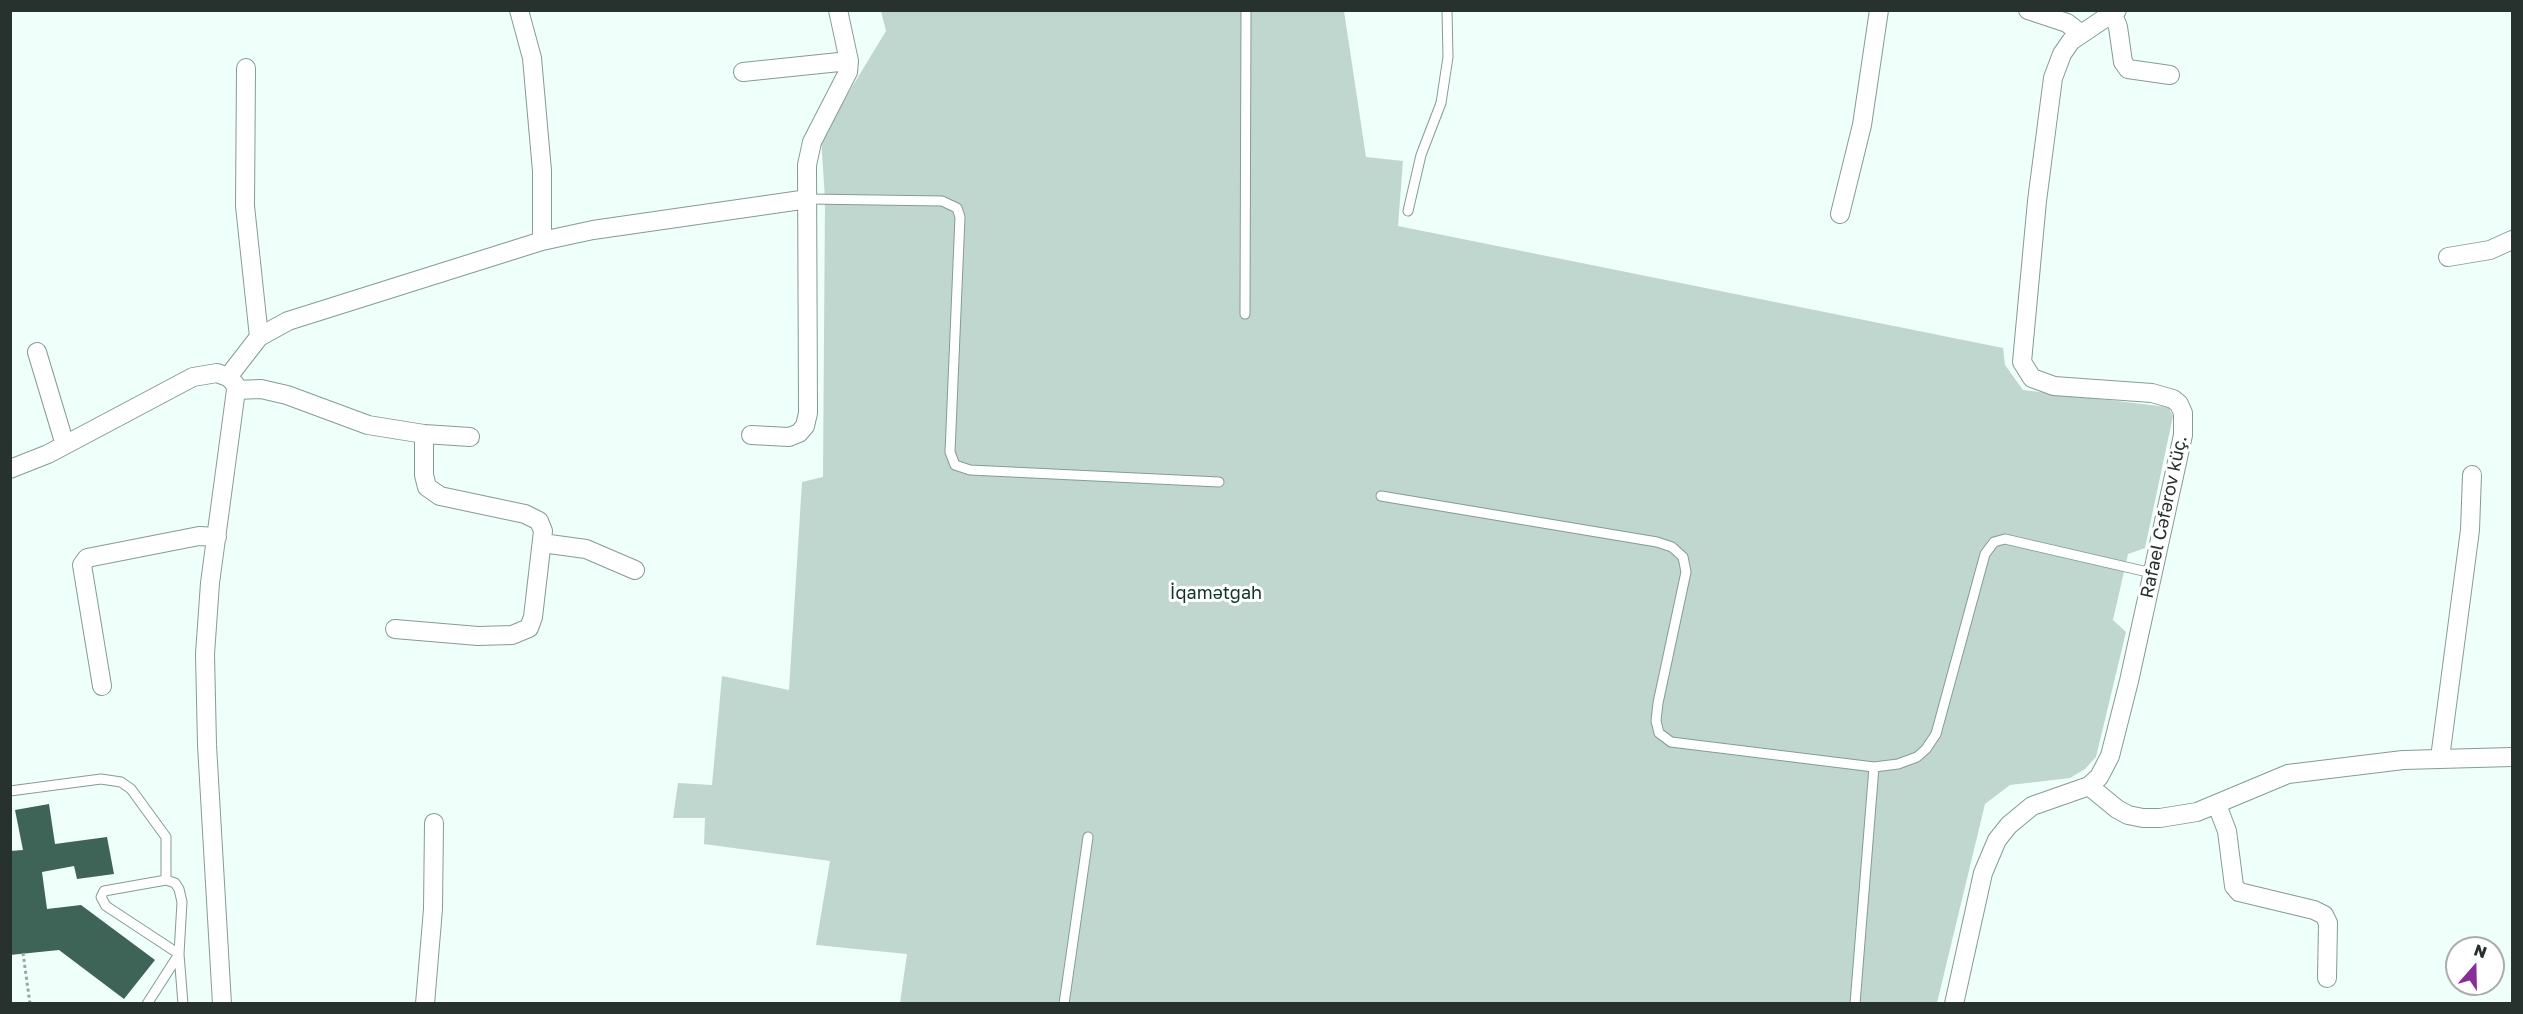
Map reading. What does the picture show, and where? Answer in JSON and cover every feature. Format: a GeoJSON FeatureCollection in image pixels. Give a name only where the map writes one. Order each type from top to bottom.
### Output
{"type":"FeatureCollection","features":[{"type":"Feature","properties":{"kind":"street"},"geometry":{"type":"LineString","coordinates":[[519,10],[532,58],[542,171],[542,241]]}},
{"type":"Feature","properties":{"kind":"street"},"geometry":{"type":"LineString","coordinates":[[751,435],[789,436],[799,433],[805,426],[808,413],[809,154],[812,142],[845,82],[849,61],[838,10]]}},
{"type":"Feature","properties":{"kind":"street"},"geometry":{"type":"LineString","coordinates":[[1840,214],[1862,125],[1879,10]]}},
{"type":"Feature","properties":{"kind":"street"},"geometry":{"type":"LineString","coordinates":[[2028,10],[2067,23],[2080,33]]}},
{"type":"Feature","properties":{"kind":"street"},"geometry":{"type":"LineString","coordinates":[[2115,12],[2122,62],[2128,69],[2170,75]]}},
{"type":"Feature","properties":{"kind":"street","name":"Rafael Cəfərov küç."},"geometry":{"type":"LineString","coordinates":[[2089,786],[2099,777],[2110,756],[2129,681],[2184,422],[2179,404],[2173,399],[2152,393],[2054,386],[2032,378],[2022,362],[2036,212],[2053,78],[2066,47],[2080,33],[2115,12]]}},
{"type":"Feature","properties":{"kind":"street"},"geometry":{"type":"LineString","coordinates":[[743,72],[849,61]]}},
{"type":"Feature","properties":{"kind":"street"},"geometry":{"type":"LineString","coordinates":[[246,68],[245,206],[259,337]]}},
{"type":"Feature","properties":{"kind":"street"},"geometry":{"type":"LineString","coordinates":[[222,1004],[207,745],[205,654],[210,583],[217,537],[232,384],[259,337],[288,321],[542,241],[593,230],[808,199]]}},
{"type":"Feature","properties":{"kind":"street"},"geometry":{"type":"LineString","coordinates":[[2448,257],[2490,250],[2512,240]]}},
{"type":"Feature","properties":{"kind":"street"},"geometry":{"type":"LineString","coordinates":[[37,352],[65,446]]}},
{"type":"Feature","properties":{"kind":"street"},"geometry":{"type":"LineString","coordinates":[[10,469],[65,446],[193,377],[217,373],[232,384],[278,393],[368,425],[424,434],[470,437]]}},
{"type":"Feature","properties":{"kind":"street"},"geometry":{"type":"LineString","coordinates":[[395,629],[478,636],[512,635],[528,628],[533,617],[543,531],[539,521],[525,514],[440,495],[427,487],[424,475],[424,434]]}},
{"type":"Feature","properties":{"kind":"street"},"geometry":{"type":"LineString","coordinates":[[2440,758],[2470,530],[2472,475]]}},
{"type":"Feature","properties":{"kind":"street"},"geometry":{"type":"LineString","coordinates":[[102,686],[82,565],[87,558],[199,536],[217,537]]}},
{"type":"Feature","properties":{"kind":"street"},"geometry":{"type":"LineString","coordinates":[[542,543],[586,549],[635,570]]}},
{"type":"Feature","properties":{"kind":"street"},"geometry":{"type":"LineString","coordinates":[[1954,1004],[1983,873],[1997,840],[2009,825],[2032,806],[2089,786],[2117,809],[2143,818],[2197,812],[2288,774],[2403,760],[2512,757]]}},
{"type":"Feature","properties":{"kind":"street"},"geometry":{"type":"LineString","coordinates":[[2217,805],[2227,831],[2234,886],[2239,892],[2314,910],[2324,915],[2328,923],[2327,978]]}},
{"type":"Feature","properties":{"kind":"street"},"geometry":{"type":"LineString","coordinates":[[425,1004],[433,909],[434,823]]}},
{"type":"Feature","properties":{"kind":"lane"},"geometry":{"type":"LineString","coordinates":[[1245,314],[1246,10]]}},
{"type":"Feature","properties":{"kind":"lane"},"geometry":{"type":"LineString","coordinates":[[1408,211],[1421,155],[1433,128],[1445,81],[1448,57],[1447,10]]}},
{"type":"Feature","properties":{"kind":"lane"},"geometry":{"type":"LineString","coordinates":[[808,199],[942,201],[957,208],[960,217],[950,452],[955,465],[970,470],[1219,482]]}},
{"type":"Feature","properties":{"kind":"lane"},"geometry":{"type":"LineString","coordinates":[[1381,496],[1656,542],[1672,547],[1683,557],[1686,572],[1658,703],[1656,721],[1659,733],[1671,742],[1874,767],[1898,764],[1917,757],[1926,749],[1936,734],[1985,554],[1994,542],[2005,539],[2152,573]]}},
{"type":"Feature","properties":{"kind":"lane"},"geometry":{"type":"LineString","coordinates":[[1855,1004],[1874,767]]}},
{"type":"Feature","properties":{"kind":"lane"},"geometry":{"type":"LineString","coordinates":[[10,791],[101,779],[121,782],[132,789],[165,837],[166,880]]}},
{"type":"Feature","properties":{"kind":"lane"},"geometry":{"type":"LineString","coordinates":[[1064,1004],[1088,837]]}},
{"type":"Feature","properties":{"kind":"lane"},"geometry":{"type":"LineString","coordinates":[[179,954],[106,906],[101,897],[104,891],[166,880],[175,883],[182,902],[179,954],[183,1004]]}},
{"type":"Feature","properties":{"kind":"lane"},"geometry":{"type":"LineString","coordinates":[[147,1004],[179,954]]}},
{"type":"Feature","properties":{"kind":"path"},"geometry":{"type":"LineString","coordinates":[[24,953],[30,1004]]}},
{"type":"Feature","properties":{"kind":"green space","name":"İqamətgah"},"geometry":{"type":"Polygon","coordinates":[[[881,11],[1344,11],[1366,157],[1403,161],[1398,226],[2003,348],[2005,365],[2023,390],[2168,407],[2173,416],[2145,548],[2128,554],[2113,620],[2126,632],[2096,757],[2085,769],[2070,778],[2010,785],[1985,804],[1937,1003],[900,1003],[907,954],[816,945],[830,861],[704,844],[705,818],[673,818],[678,783],[712,785],[722,676],[789,690],[802,482],[823,477],[825,199],[821,138],[886,31],[881,11]]]}},
{"type":"Feature","properties":{"kind":"building"},"geometry":{"type":"Polygon","coordinates":[[[49,804],[55,844],[107,837],[114,874],[77,879],[74,866],[42,872],[47,909],[81,905],[155,960],[124,999],[59,950],[10,955],[10,851],[23,850],[15,810],[49,804]]]}}]}
